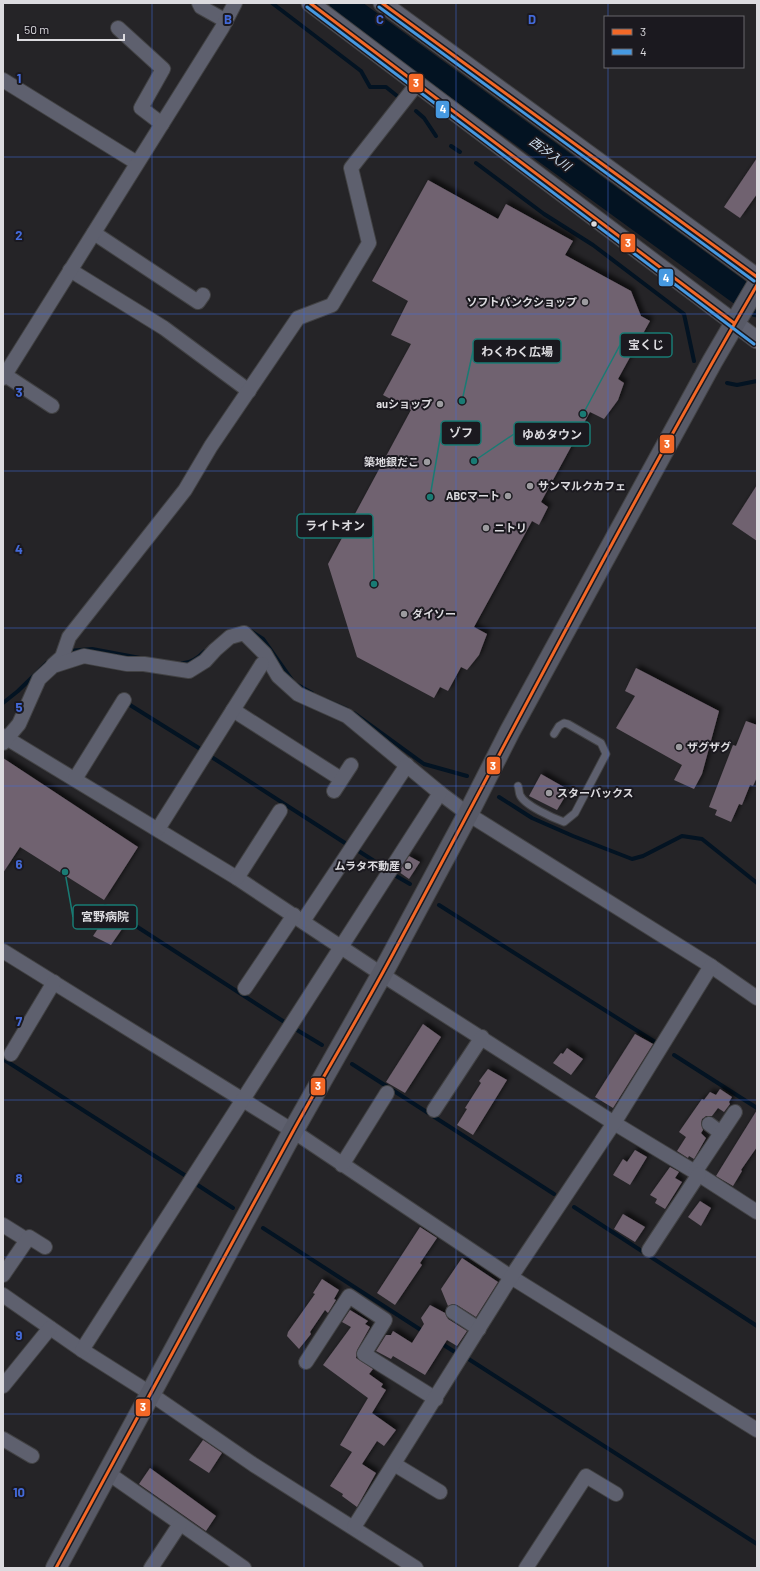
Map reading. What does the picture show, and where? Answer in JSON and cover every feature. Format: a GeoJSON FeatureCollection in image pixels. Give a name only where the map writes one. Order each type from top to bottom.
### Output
{"type":"FeatureCollection","features":[{"type":"Feature","properties":{"kind":"main road"},"geometry":{"type":"LineString","coordinates":[[56,1568],[293,1131],[382,974],[468,814],[508,734],[756,284]]}},
{"type":"Feature","properties":{"kind":"street"},"geometry":{"type":"LineString","coordinates":[[199,3],[201,7],[226,21]]}},
{"type":"Feature","properties":{"kind":"street"},"geometry":{"type":"LineString","coordinates":[[52,406],[4,376],[226,21],[235,3]]}},
{"type":"Feature","properties":{"kind":"street"},"geometry":{"type":"LineString","coordinates":[[310,3],[418,84],[738,317],[757,340]]}},
{"type":"Feature","properties":{"kind":"street"},"geometry":{"type":"LineString","coordinates":[[382,3],[756,284]]}},
{"type":"Feature","properties":{"kind":"street"},"geometry":{"type":"LineString","coordinates":[[118,28],[163,69],[141,108],[162,124]]}},
{"type":"Feature","properties":{"kind":"street"},"geometry":{"type":"LineString","coordinates":[[3,80],[137,163]]}},
{"type":"Feature","properties":{"kind":"street"},"geometry":{"type":"LineString","coordinates":[[418,84],[351,168],[370,242],[332,305],[298,318],[211,446],[185,490],[69,637],[57,662],[39,679],[19,724],[4,739],[75,779],[237,878],[382,974],[614,1123],[697,1173],[757,1212]]}},
{"type":"Feature","properties":{"kind":"street"},"geometry":{"type":"LineString","coordinates":[[94,233],[198,302],[203,295]]}},
{"type":"Feature","properties":{"kind":"street"},"geometry":{"type":"LineString","coordinates":[[70,270],[164,328],[249,391]]}},
{"type":"Feature","properties":{"kind":"street"},"geometry":{"type":"LineString","coordinates":[[57,662],[84,656],[127,664],[144,664],[189,671],[205,661],[214,650],[230,637],[244,634],[265,654],[278,676],[298,694],[347,716],[440,793],[468,814],[711,966],[757,998]]}},
{"type":"Feature","properties":{"kind":"street"},"geometry":{"type":"LineString","coordinates":[[158,829],[262,664]]}},
{"type":"Feature","properties":{"kind":"street"},"geometry":{"type":"LineString","coordinates":[[75,779],[124,700]]}},
{"type":"Feature","properties":{"kind":"street"},"geometry":{"type":"LineString","coordinates":[[233,710],[341,780]]}},
{"type":"Feature","properties":{"kind":"street"},"geometry":{"type":"LineString","coordinates":[[334,791],[351,764]]}},
{"type":"Feature","properties":{"kind":"street"},"geometry":{"type":"LineString","coordinates":[[245,988],[298,918],[407,765]]}},
{"type":"Feature","properties":{"kind":"street"},"geometry":{"type":"LineString","coordinates":[[82,1350],[440,793]]}},
{"type":"Feature","properties":{"kind":"street"},"geometry":{"type":"LineString","coordinates":[[237,878],[280,811]]}},
{"type":"Feature","properties":{"kind":"street"},"geometry":{"type":"LineString","coordinates":[[3,951],[293,1131],[511,1277],[757,1430]]}},
{"type":"Feature","properties":{"kind":"street"},"geometry":{"type":"LineString","coordinates":[[354,1527],[436,1399],[511,1277],[614,1123],[711,966]]}},
{"type":"Feature","properties":{"kind":"street"},"geometry":{"type":"LineString","coordinates":[[11,1054],[54,982]]}},
{"type":"Feature","properties":{"kind":"street"},"geometry":{"type":"LineString","coordinates":[[434,1110],[482,1037]]}},
{"type":"Feature","properties":{"kind":"street"},"geometry":{"type":"LineString","coordinates":[[342,1165],[387,1093]]}},
{"type":"Feature","properties":{"kind":"street"},"geometry":{"type":"LineString","coordinates":[[649,1250],[735,1112]]}},
{"type":"Feature","properties":{"kind":"street"},"geometry":{"type":"LineString","coordinates":[[709,1124],[721,1133]]}},
{"type":"Feature","properties":{"kind":"street"},"geometry":{"type":"LineString","coordinates":[[3,1225],[27,1240]]}},
{"type":"Feature","properties":{"kind":"street"},"geometry":{"type":"LineString","coordinates":[[3,1275],[29,1237],[45,1247]]}},
{"type":"Feature","properties":{"kind":"street"},"geometry":{"type":"LineString","coordinates":[[3,1295],[82,1350],[151,1394],[254,1465],[354,1527],[416,1568]]}},
{"type":"Feature","properties":{"kind":"street"},"geometry":{"type":"LineString","coordinates":[[306,1362],[349,1296],[385,1320],[364,1354],[436,1399]]}},
{"type":"Feature","properties":{"kind":"street"},"geometry":{"type":"LineString","coordinates":[[454,1312],[479,1329]]}},
{"type":"Feature","properties":{"kind":"street"},"geometry":{"type":"LineString","coordinates":[[3,1386],[50,1328]]}},
{"type":"Feature","properties":{"kind":"street"},"geometry":{"type":"LineString","coordinates":[[3,1439],[32,1456]]}},
{"type":"Feature","properties":{"kind":"street"},"geometry":{"type":"LineString","coordinates":[[394,1464],[440,1492]]}},
{"type":"Feature","properties":{"kind":"street"},"geometry":{"type":"LineString","coordinates":[[108,1474],[244,1568]]}},
{"type":"Feature","properties":{"kind":"street"},"geometry":{"type":"LineString","coordinates":[[526,1568],[586,1476],[616,1494]]}},
{"type":"Feature","properties":{"kind":"street"},"geometry":{"type":"LineString","coordinates":[[151,1568],[180,1524]]}},
{"type":"Feature","properties":{"kind":"lane"},"geometry":{"type":"LineString","coordinates":[[518,786],[520,796],[527,803],[564,822],[575,813],[606,754],[601,743],[568,724],[564,723],[559,726],[554,734]]}},
{"type":"Feature","properties":{"kind":"building"},"geometry":{"type":"Polygon","coordinates":[[[757,158],[757,194],[740,218],[724,207],[757,158]]]}},
{"type":"Feature","properties":{"kind":"building"},"geometry":{"type":"Polygon","coordinates":[[[428,180],[498,219],[506,204],[573,241],[565,255],[631,291],[641,316],[650,321],[618,379],[624,383],[618,400],[604,419],[590,412],[541,502],[548,507],[539,525],[532,521],[474,627],[487,634],[479,655],[467,670],[461,667],[448,691],[440,687],[434,698],[357,657],[328,564],[411,410],[383,395],[411,344],[391,335],[408,301],[372,281],[428,180]]]}},
{"type":"Feature","properties":{"kind":"building"},"geometry":{"type":"Polygon","coordinates":[[[757,485],[757,541],[732,524],[757,485]]]}},
{"type":"Feature","properties":{"kind":"building","name":"ザグザグ"},"geometry":{"type":"Polygon","coordinates":[[[636,668],[719,711],[702,774],[694,789],[674,780],[682,765],[616,728],[635,696],[625,691],[636,668]]]}},
{"type":"Feature","properties":{"kind":"building"},"geometry":{"type":"Polygon","coordinates":[[[746,721],[757,725],[757,777],[753,786],[750,785],[742,805],[739,804],[731,822],[715,815],[717,810],[709,807],[733,745],[736,746],[746,721]]]}},
{"type":"Feature","properties":{"kind":"building"},"geometry":{"type":"Polygon","coordinates":[[[3,758],[138,847],[104,900],[20,847],[3,873],[3,758]]]}},
{"type":"Feature","properties":{"kind":"building","name":"スターバックス"},"geometry":{"type":"Polygon","coordinates":[[[541,774],[569,790],[557,810],[529,796],[541,774]]]}},
{"type":"Feature","properties":{"kind":"building","name":"ムラタ不動産"},"geometry":{"type":"Polygon","coordinates":[[[409,856],[420,862],[409,879],[399,872],[409,856]]]}},
{"type":"Feature","properties":{"kind":"building"},"geometry":{"type":"Polygon","coordinates":[[[105,918],[122,929],[111,945],[93,936],[105,918]]]}},
{"type":"Feature","properties":{"kind":"building"},"geometry":{"type":"Polygon","coordinates":[[[423,1024],[441,1037],[405,1093],[386,1082],[423,1024]]]}},
{"type":"Feature","properties":{"kind":"building"},"geometry":{"type":"Polygon","coordinates":[[[635,1034],[653,1044],[613,1108],[595,1097],[635,1034]]]}},
{"type":"Feature","properties":{"kind":"building"},"geometry":{"type":"Polygon","coordinates":[[[567,1048],[583,1059],[571,1075],[553,1063],[567,1048]]]}},
{"type":"Feature","properties":{"kind":"building"},"geometry":{"type":"Polygon","coordinates":[[[488,1069],[507,1080],[473,1135],[457,1125],[467,1109],[465,1108],[481,1083],[479,1081],[488,1069]]]}},
{"type":"Feature","properties":{"kind":"building"},"geometry":{"type":"Polygon","coordinates":[[[720,1089],[732,1097],[729,1102],[730,1104],[724,1112],[718,1108],[712,1116],[706,1116],[702,1119],[701,1123],[703,1130],[701,1133],[706,1138],[694,1159],[689,1156],[688,1158],[677,1151],[686,1137],[679,1132],[702,1099],[704,1100],[710,1092],[716,1095],[720,1089]]]}},
{"type":"Feature","properties":{"kind":"building"},"geometry":{"type":"Polygon","coordinates":[[[757,1110],[757,1147],[741,1170],[742,1171],[733,1186],[716,1176],[757,1110]]]}},
{"type":"Feature","properties":{"kind":"building"},"geometry":{"type":"Polygon","coordinates":[[[635,1150],[647,1157],[630,1185],[613,1175],[623,1159],[627,1162],[635,1150]]]}},
{"type":"Feature","properties":{"kind":"building"},"geometry":{"type":"Polygon","coordinates":[[[670,1167],[679,1172],[675,1178],[682,1182],[665,1209],[655,1203],[657,1199],[650,1195],[670,1167]]]}},
{"type":"Feature","properties":{"kind":"building"},"geometry":{"type":"Polygon","coordinates":[[[700,1201],[711,1208],[701,1226],[688,1217],[700,1201]]]}},
{"type":"Feature","properties":{"kind":"building"},"geometry":{"type":"Polygon","coordinates":[[[623,1214],[645,1227],[635,1242],[614,1229],[623,1214]]]}},
{"type":"Feature","properties":{"kind":"building"},"geometry":{"type":"Polygon","coordinates":[[[420,1227],[437,1238],[420,1263],[422,1265],[395,1305],[377,1293],[420,1227]]]}},
{"type":"Feature","properties":{"kind":"building"},"geometry":{"type":"Polygon","coordinates":[[[462,1258],[498,1282],[476,1317],[457,1305],[453,1304],[448,1306],[441,1289],[462,1258]]]}},
{"type":"Feature","properties":{"kind":"building"},"geometry":{"type":"Polygon","coordinates":[[[322,1279],[339,1290],[334,1299],[336,1300],[328,1313],[325,1310],[310,1332],[311,1334],[299,1349],[287,1336],[288,1332],[315,1294],[313,1293],[322,1279]]]}},
{"type":"Feature","properties":{"kind":"building"},"geometry":{"type":"Polygon","coordinates":[[[430,1305],[445,1313],[448,1319],[467,1331],[457,1346],[447,1340],[425,1375],[393,1356],[391,1359],[376,1351],[386,1335],[391,1335],[393,1331],[412,1343],[424,1324],[421,1318],[430,1305]]]}},
{"type":"Feature","properties":{"kind":"building"},"geometry":{"type":"Polygon","coordinates":[[[350,1310],[368,1321],[365,1324],[370,1327],[357,1350],[356,1358],[373,1369],[369,1374],[383,1384],[381,1387],[386,1390],[372,1413],[396,1430],[384,1446],[377,1441],[362,1464],[376,1473],[357,1507],[342,1496],[343,1494],[330,1486],[352,1452],[340,1445],[368,1398],[323,1365],[351,1327],[342,1322],[350,1310]]]}},
{"type":"Feature","properties":{"kind":"building"},"geometry":{"type":"Polygon","coordinates":[[[203,1440],[222,1453],[209,1473],[189,1460],[203,1440]]]}},
{"type":"Feature","properties":{"kind":"building"},"geometry":{"type":"Polygon","coordinates":[[[150,1468],[216,1516],[206,1531],[139,1484],[150,1468]]]}},
{"type":"Feature","properties":{"kind":"waterway"},"geometry":{"type":"LineString","coordinates":[[272,3],[361,71],[370,87],[386,87],[401,99]]}},
{"type":"Feature","properties":{"kind":"waterway","name":"西汐入川"},"geometry":{"type":"LineString","coordinates":[[342,3],[757,305]]}},
{"type":"Feature","properties":{"kind":"waterway"},"geometry":{"type":"LineString","coordinates":[[416,111],[424,118],[436,136]]}},
{"type":"Feature","properties":{"kind":"waterway"},"geometry":{"type":"LineString","coordinates":[[451,146],[460,152]]}},
{"type":"Feature","properties":{"kind":"waterway"},"geometry":{"type":"LineString","coordinates":[[476,163],[544,214],[593,245],[684,314],[694,361]]}},
{"type":"Feature","properties":{"kind":"waterway"},"geometry":{"type":"LineString","coordinates":[[727,383],[737,385],[757,381]]}},
{"type":"Feature","properties":{"kind":"waterway"},"geometry":{"type":"LineString","coordinates":[[249,630],[263,639],[294,683],[312,693]]}},
{"type":"Feature","properties":{"kind":"waterway"},"geometry":{"type":"LineString","coordinates":[[68,651],[92,649],[140,658]]}},
{"type":"Feature","properties":{"kind":"waterway"},"geometry":{"type":"LineString","coordinates":[[182,663],[192,661],[205,651]]}},
{"type":"Feature","properties":{"kind":"waterway"},"geometry":{"type":"LineString","coordinates":[[3,703],[18,691],[51,659]]}},
{"type":"Feature","properties":{"kind":"waterway"},"geometry":{"type":"LineString","coordinates":[[326,700],[347,709]]}},
{"type":"Feature","properties":{"kind":"waterway"},"geometry":{"type":"LineString","coordinates":[[130,705],[202,750]]}},
{"type":"Feature","properties":{"kind":"waterway"},"geometry":{"type":"LineString","coordinates":[[354,713],[424,764],[467,776]]}},
{"type":"Feature","properties":{"kind":"waterway"},"geometry":{"type":"LineString","coordinates":[[210,756],[345,843]]}},
{"type":"Feature","properties":{"kind":"waterway"},"geometry":{"type":"LineString","coordinates":[[499,797],[532,818],[632,859],[643,856],[682,836],[702,839],[757,883]]}},
{"type":"Feature","properties":{"kind":"waterway"},"geometry":{"type":"LineString","coordinates":[[357,850],[385,868]]}},
{"type":"Feature","properties":{"kind":"waterway"},"geometry":{"type":"LineString","coordinates":[[391,873],[410,884]]}},
{"type":"Feature","properties":{"kind":"waterway"},"geometry":{"type":"LineString","coordinates":[[439,905],[655,1042]]}},
{"type":"Feature","properties":{"kind":"waterway"},"geometry":{"type":"LineString","coordinates":[[105,906],[286,1023]]}},
{"type":"Feature","properties":{"kind":"waterway"},"geometry":{"type":"LineString","coordinates":[[292,1027],[322,1045]]}},
{"type":"Feature","properties":{"kind":"waterway"},"geometry":{"type":"LineString","coordinates":[[674,1055],[757,1108]]}},
{"type":"Feature","properties":{"kind":"waterway"},"geometry":{"type":"LineString","coordinates":[[3,1059],[186,1176]]}},
{"type":"Feature","properties":{"kind":"waterway"},"geometry":{"type":"LineString","coordinates":[[352,1064],[554,1194]]}},
{"type":"Feature","properties":{"kind":"waterway"},"geometry":{"type":"LineString","coordinates":[[193,1182],[233,1208]]}},
{"type":"Feature","properties":{"kind":"waterway"},"geometry":{"type":"LineString","coordinates":[[574,1207],[757,1326]]}},
{"type":"Feature","properties":{"kind":"waterway"},"geometry":{"type":"LineString","coordinates":[[263,1228],[424,1332]]}},
{"type":"Feature","properties":{"kind":"waterway"},"geometry":{"type":"LineString","coordinates":[[439,1342],[458,1354]]}},
{"type":"Feature","properties":{"kind":"waterway"},"geometry":{"type":"LineString","coordinates":[[467,1358],[757,1544]]}},
{"type":"Feature","properties":{"kind":"transit line","name":"3"},"geometry":{"type":"LineString","coordinates":[[310,3],[734,323]]}},
{"type":"Feature","properties":{"kind":"transit line","name":"3"},"geometry":{"type":"LineString","coordinates":[[382,3],[757,277]]}},
{"type":"Feature","properties":{"kind":"transit line","name":"4"},"geometry":{"type":"LineString","coordinates":[[307,7],[754,344]]}},
{"type":"Feature","properties":{"kind":"transit line","name":"4"},"geometry":{"type":"LineString","coordinates":[[379,7],[754,281]]}},
{"type":"Feature","properties":{"kind":"transit line","name":"3"},"geometry":{"type":"LineString","coordinates":[[56,1568],[202,1297],[382,973],[618,532],[757,285]]}},
{"type":"Feature","properties":{"kind":"place","name":"ソフトバンクショップ"},"geometry":{"type":"Point","coordinates":[585,302]}},
{"type":"Feature","properties":{"kind":"place","name":"わくわく広場"},"geometry":{"type":"Point","coordinates":[462,401]}},
{"type":"Feature","properties":{"kind":"place","name":"auショップ"},"geometry":{"type":"Point","coordinates":[440,404]}},
{"type":"Feature","properties":{"kind":"place","name":"宝くじ"},"geometry":{"type":"Point","coordinates":[583,414]}},
{"type":"Feature","properties":{"kind":"place","name":"ゆめタウン"},"geometry":{"type":"Point","coordinates":[474,461]}},
{"type":"Feature","properties":{"kind":"place","name":"築地銀だこ"},"geometry":{"type":"Point","coordinates":[427,462]}},
{"type":"Feature","properties":{"kind":"place","name":"サンマルクカフェ"},"geometry":{"type":"Point","coordinates":[530,486]}},
{"type":"Feature","properties":{"kind":"place","name":"ABCマート"},"geometry":{"type":"Point","coordinates":[508,496]}},
{"type":"Feature","properties":{"kind":"place","name":"ゾフ"},"geometry":{"type":"Point","coordinates":[430,497]}},
{"type":"Feature","properties":{"kind":"place","name":"ニトリ"},"geometry":{"type":"Point","coordinates":[486,528]}},
{"type":"Feature","properties":{"kind":"place","name":"ライトオン"},"geometry":{"type":"Point","coordinates":[374,584]}},
{"type":"Feature","properties":{"kind":"place","name":"ダイソー"},"geometry":{"type":"Point","coordinates":[404,614]}},
{"type":"Feature","properties":{"kind":"place","name":"ザグザグ"},"geometry":{"type":"Point","coordinates":[679,747]}},
{"type":"Feature","properties":{"kind":"place","name":"スターバックス"},"geometry":{"type":"Point","coordinates":[549,793]}},
{"type":"Feature","properties":{"kind":"place","name":"ムラタ不動産"},"geometry":{"type":"Point","coordinates":[408,866]}},
{"type":"Feature","properties":{"kind":"place","name":"宮野病院"},"geometry":{"type":"Point","coordinates":[65,872]}}]}
